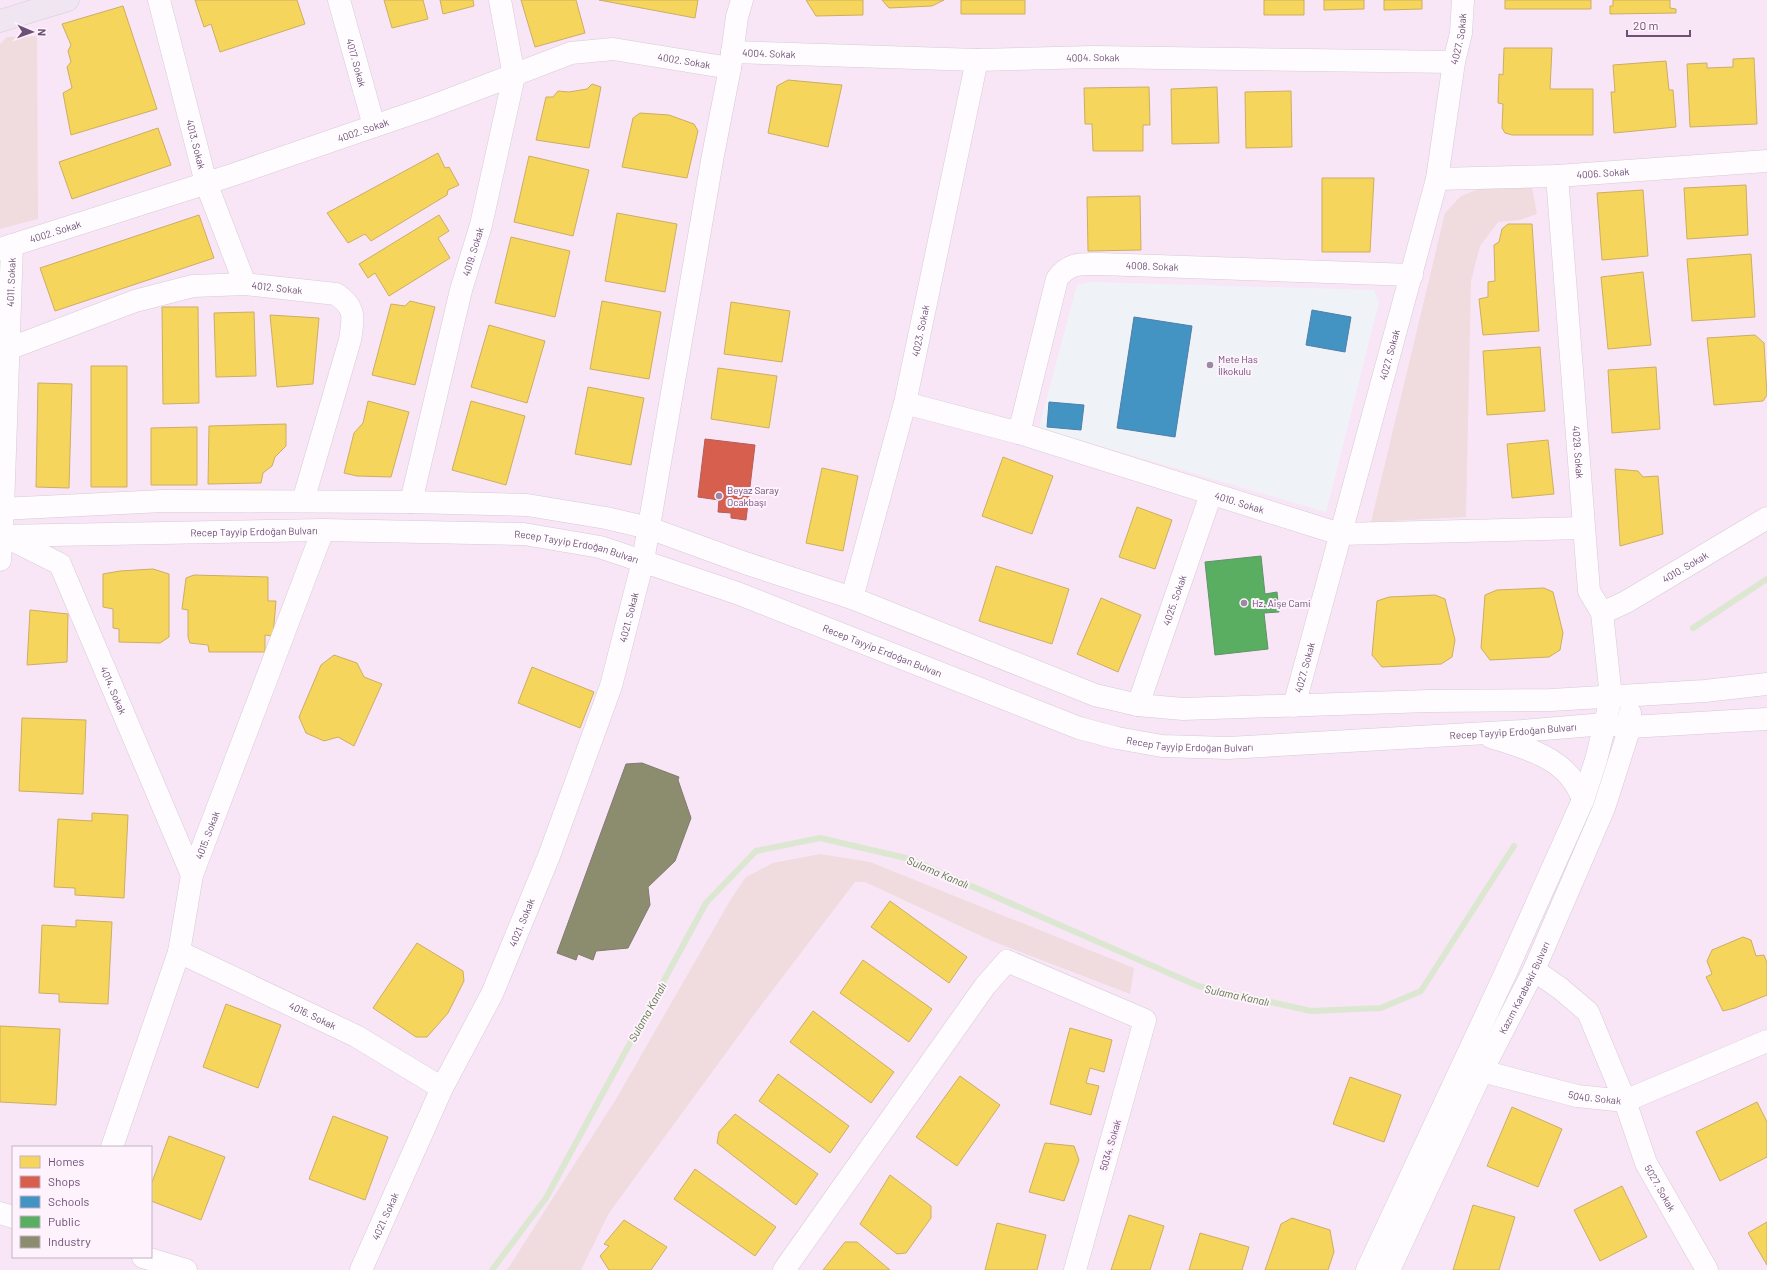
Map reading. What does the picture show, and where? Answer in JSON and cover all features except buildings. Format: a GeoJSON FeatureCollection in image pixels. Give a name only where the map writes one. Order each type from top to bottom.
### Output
{"type":"FeatureCollection","features":[{"type":"Feature","properties":{"kind":"highway"},"geometry":{"type":"LineString","coordinates":[[0,21],[68,0]]}},
{"type":"Feature","properties":{"kind":"street","name":"4013. Sokak"},"geometry":{"type":"LineString","coordinates":[[159,0],[206,183],[245,284]]}},
{"type":"Feature","properties":{"kind":"street","name":"4017. Sokak"},"geometry":{"type":"LineString","coordinates":[[339,0],[374,126]]}},
{"type":"Feature","properties":{"kind":"street","name":"4019. Sokak"},"geometry":{"type":"LineString","coordinates":[[411,502],[461,290],[481,225],[514,76],[500,0]]}},
{"type":"Feature","properties":{"kind":"street","name":"4027. Sokak"},"geometry":{"type":"LineString","coordinates":[[1294,706],[1438,179],[1454,62],[1461,33],[1463,0]]}},
{"type":"Feature","properties":{"kind":"street","name":"4021. Sokak"},"geometry":{"type":"LineString","coordinates":[[361,1270],[442,1088],[492,994],[549,856],[611,686],[643,561],[713,155],[731,60],[738,6]]}},
{"type":"Feature","properties":{"kind":"street","name":"4002. Sokak"},"geometry":{"type":"LineString","coordinates":[[6,247],[206,183],[374,126],[514,76],[571,53],[613,49],[731,60]]}},
{"type":"Feature","properties":{"kind":"street","name":"4004. Sokak"},"geometry":{"type":"LineString","coordinates":[[731,60],[977,60],[1093,57],[1454,62]]}},
{"type":"Feature","properties":{"kind":"street","name":"4023. Sokak"},"geometry":{"type":"LineString","coordinates":[[852,598],[905,403],[977,60]]}},
{"type":"Feature","properties":{"kind":"street","name":"4006. Sokak"},"geometry":{"type":"LineString","coordinates":[[1438,179],[1557,176],[1767,161]]}},
{"type":"Feature","properties":{"kind":"street","name":"4029. Sokak"},"geometry":{"type":"LineString","coordinates":[[1557,176],[1589,591],[1602,613],[1621,696],[1605,724]]}},
{"type":"Feature","properties":{"kind":"street","name":"4011. Sokak"},"geometry":{"type":"LineString","coordinates":[[0,560],[8,349],[6,247]]}},
{"type":"Feature","properties":{"kind":"street","name":"4008. Sokak"},"geometry":{"type":"LineString","coordinates":[[1019,433],[1057,279],[1064,269],[1079,264],[1100,264],[1412,275]]}},
{"type":"Feature","properties":{"kind":"street","name":"4012. Sokak"},"geometry":{"type":"LineString","coordinates":[[8,349],[135,301],[193,286],[245,284],[336,294],[347,301],[353,314],[350,340],[303,501]]}},
{"type":"Feature","properties":{"kind":"street","name":"4010. Sokak"},"geometry":{"type":"LineString","coordinates":[[905,403],[1019,433],[1340,534],[1583,528]]}},
{"type":"Feature","properties":{"kind":"street","name":"4025. Sokak"},"geometry":{"type":"LineString","coordinates":[[1138,705],[1211,494]]}},
{"type":"Feature","properties":{"kind":"street"},"geometry":{"type":"LineString","coordinates":[[2,509],[163,501],[411,502],[527,505],[606,518],[649,528],[745,563],[852,598],[1095,695],[1138,705],[1183,709],[1621,696],[1767,684]]}},
{"type":"Feature","properties":{"kind":"street","name":"4010. Sokak"},"geometry":{"type":"LineString","coordinates":[[1602,613],[1626,602],[1767,518]]}},
{"type":"Feature","properties":{"kind":"street","name":"Recep Tayyip Erdoğan Bulvarı"},"geometry":{"type":"LineString","coordinates":[[1,536],[323,530],[524,534],[600,547],[737,593],[1079,728],[1117,738],[1162,746],[1228,748],[1605,724],[1630,727],[1767,719]]}},
{"type":"Feature","properties":{"kind":"street","name":"4015. Sokak"},"geometry":{"type":"LineString","coordinates":[[112,1146],[179,952],[192,875],[323,530]]}},
{"type":"Feature","properties":{"kind":"street","name":"4014. Sokak"},"geometry":{"type":"LineString","coordinates":[[1,536],[60,564],[192,875]]}},
{"type":"Feature","properties":{"kind":"street","name":"Kazım Karabekir Bulvarı"},"geometry":{"type":"LineString","coordinates":[[1389,1270],[1482,1071],[1534,970],[1604,808],[1630,727],[1621,696]]}},
{"type":"Feature","properties":{"kind":"street"},"geometry":{"type":"LineString","coordinates":[[1368,1270],[1506,972],[1582,800],[1596,760],[1605,724]]}},
{"type":"Feature","properties":{"kind":"street"},"geometry":{"type":"LineString","coordinates":[[1481,733],[1527,749],[1557,763],[1578,786],[1582,800]]}},
{"type":"Feature","properties":{"kind":"street","name":"4016. Sokak"},"geometry":{"type":"LineString","coordinates":[[179,952],[356,1036],[442,1088]]}},
{"type":"Feature","properties":{"kind":"street","name":"5034. Sokak"},"geometry":{"type":"LineString","coordinates":[[784,1270],[985,986],[1007,961],[1145,1020],[1075,1270]]}},
{"type":"Feature","properties":{"kind":"street","name":"5027. Sokak"},"geometry":{"type":"LineString","coordinates":[[1534,970],[1561,989],[1588,1012],[1625,1101],[1646,1163],[1707,1270]]}},
{"type":"Feature","properties":{"kind":"street","name":"5040. Sokak"},"geometry":{"type":"LineString","coordinates":[[1460,1070],[1482,1071],[1577,1096],[1625,1101],[1767,1041]]}},
{"type":"Feature","properties":{"kind":"street"},"geometry":{"type":"LineString","coordinates":[[0,1213],[12,1217]]}},
{"type":"Feature","properties":{"kind":"street"},"geometry":{"type":"LineString","coordinates":[[145,1258],[186,1270]]}},
{"type":"Feature","properties":{"kind":"shaded area"},"geometry":{"type":"Polygon","coordinates":[[[0,0],[1767,0],[1767,1270],[0,1270],[0,0]]]}},
{"type":"Feature","properties":{"kind":"shaded area"},"geometry":{"type":"Polygon","coordinates":[[[37,36],[38,219],[0,229],[0,44],[7,37],[37,36]]]}},
{"type":"Feature","properties":{"kind":"shaded area"},"geometry":{"type":"Polygon","coordinates":[[[1532,188],[1537,214],[1520,220],[1498,222],[1480,246],[1471,281],[1466,517],[1371,522],[1445,213],[1461,196],[1479,189],[1532,188]]]}},
{"type":"Feature","properties":{"kind":"shaded area","name":"Mete Has İlkokulu"},"geometry":{"type":"Polygon","coordinates":[[[1089,282],[1374,290],[1379,302],[1326,512],[1039,428],[1077,285],[1089,282]]]}},
{"type":"Feature","properties":{"kind":"shaded area"},"geometry":{"type":"Polygon","coordinates":[[[820,854],[870,862],[1134,968],[1130,994],[992,941],[865,882],[855,882],[756,1012],[609,1213],[581,1270],[507,1270],[616,1099],[731,899],[746,877],[773,863],[820,854]]]}},
{"type":"Feature","properties":{"kind":"waterway","name":"Sulama Kanalı"},"geometry":{"type":"LineString","coordinates":[[1693,628],[1767,579]]}},
{"type":"Feature","properties":{"kind":"waterway","name":"Sulama Kanalı"},"geometry":{"type":"LineString","coordinates":[[492,1270],[546,1198],[706,903],[756,851],[820,838],[910,859],[1198,986],[1311,1011],[1381,1008],[1421,991],[1514,846]]}},
{"type":"Feature","properties":{"kind":"place","name":"Mete Has İlkokulu"},"geometry":{"type":"Point","coordinates":[1210,365]}},
{"type":"Feature","properties":{"kind":"place","name":"Beyaz Saray Ocakbaşı"},"geometry":{"type":"Point","coordinates":[719,496]}},
{"type":"Feature","properties":{"kind":"place","name":"Hz. Aişe Cami"},"geometry":{"type":"Point","coordinates":[1244,603]}}]}
